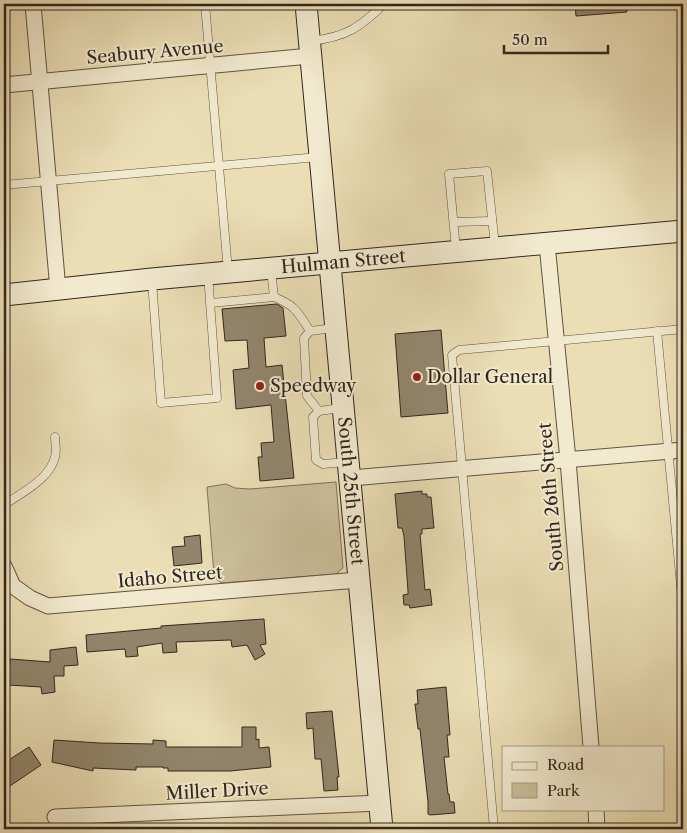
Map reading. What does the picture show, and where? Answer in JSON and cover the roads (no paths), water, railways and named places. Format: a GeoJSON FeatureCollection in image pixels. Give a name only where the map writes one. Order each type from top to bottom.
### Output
{"type":"FeatureCollection","features":[{"type":"Feature","properties":{"kind":"main road","name":"South 25th Street"},"geometry":{"type":"LineString","coordinates":[[306,4],[382,829]]}},
{"type":"Feature","properties":{"kind":"main road","name":"Hulman Street"},"geometry":{"type":"LineString","coordinates":[[4,295],[218,273],[683,231]]}},
{"type":"Feature","properties":{"kind":"street"},"geometry":{"type":"LineString","coordinates":[[33,4],[58,290]]}},
{"type":"Feature","properties":{"kind":"street","name":"Seabury Avenue"},"geometry":{"type":"LineString","coordinates":[[4,84],[210,66],[309,49]]}},
{"type":"Feature","properties":{"kind":"street","name":"South 26th Street"},"geometry":{"type":"LineString","coordinates":[[547,244],[568,460],[591,746]]}},
{"type":"Feature","properties":{"kind":"street"},"geometry":{"type":"LineString","coordinates":[[350,470],[462,469],[676,451]]}},
{"type":"Feature","properties":{"kind":"street","name":"Idaho Street"},"geometry":{"type":"LineString","coordinates":[[4,566],[14,586],[30,598],[48,606],[358,580]]}},
{"type":"Feature","properties":{"kind":"street","name":"Miller Drive"},"geometry":{"type":"LineString","coordinates":[[55,817],[380,803]]}},
{"type":"Feature","properties":{"kind":"street"},"geometry":{"type":"LineString","coordinates":[[596,810],[597,829]]}},
{"type":"Feature","properties":{"kind":"lane"},"geometry":{"type":"LineString","coordinates":[[152,280],[161,403],[217,398],[210,303],[218,273],[219,166],[205,4]]}},
{"type":"Feature","properties":{"kind":"lane"},"geometry":{"type":"LineString","coordinates":[[309,49],[364,23],[384,4]]}},
{"type":"Feature","properties":{"kind":"lane"},"geometry":{"type":"LineString","coordinates":[[4,185],[319,156]]}},
{"type":"Feature","properties":{"kind":"lane"},"geometry":{"type":"LineString","coordinates":[[456,252],[449,174],[487,171],[496,248]]}},
{"type":"Feature","properties":{"kind":"lane"},"geometry":{"type":"LineString","coordinates":[[454,222],[492,221]]}},
{"type":"Feature","properties":{"kind":"lane"},"geometry":{"type":"LineString","coordinates":[[271,269],[274,297]]}},
{"type":"Feature","properties":{"kind":"lane"},"geometry":{"type":"LineString","coordinates":[[210,303],[274,297],[291,304],[310,330]]}},
{"type":"Feature","properties":{"kind":"lane"},"geometry":{"type":"LineString","coordinates":[[319,411],[308,396],[304,338],[310,330],[335,328]]}},
{"type":"Feature","properties":{"kind":"lane"},"geometry":{"type":"LineString","coordinates":[[494,829],[452,355],[459,350],[683,329]]}},
{"type":"Feature","properties":{"kind":"lane"},"geometry":{"type":"LineString","coordinates":[[657,331],[676,451],[683,606]]}},
{"type":"Feature","properties":{"kind":"lane"},"geometry":{"type":"LineString","coordinates":[[343,408],[319,411],[313,417],[316,460],[322,464],[350,470]]}},
{"type":"Feature","properties":{"kind":"lane"},"geometry":{"type":"LineString","coordinates":[[4,505],[43,476],[52,466],[56,456],[55,437]]}},
{"type":"Feature","properties":{"kind":"place","name":"Dollar General"},"geometry":{"type":"Point","coordinates":[417,377]}},
{"type":"Feature","properties":{"kind":"place","name":"Speedway"},"geometry":{"type":"Point","coordinates":[260,386]}}]}
